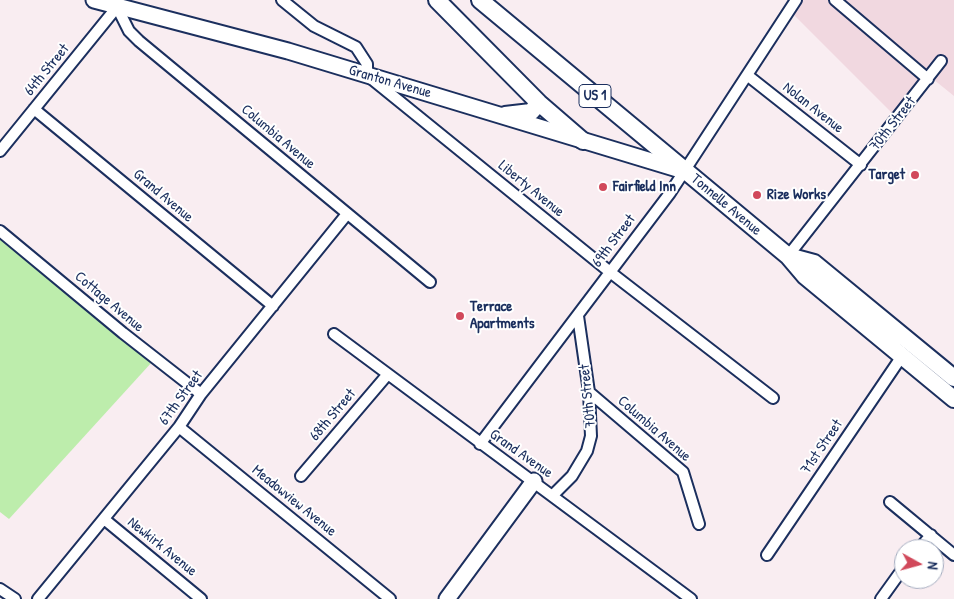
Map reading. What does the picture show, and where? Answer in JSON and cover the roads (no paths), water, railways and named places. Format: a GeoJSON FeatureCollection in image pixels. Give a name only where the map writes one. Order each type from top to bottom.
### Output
{"type":"FeatureCollection","features":[{"type":"Feature","properties":{"kind":"main road"},"geometry":{"type":"LineString","coordinates":[[437,0],[539,103],[583,141]]}},
{"type":"Feature","properties":{"kind":"main road","name":"Tonnelle Avenue"},"geometry":{"type":"LineString","coordinates":[[480,0],[788,256],[805,276],[954,399]]}},
{"type":"Feature","properties":{"kind":"main road"},"geometry":{"type":"LineString","coordinates":[[505,115],[531,112],[539,103]]}},
{"type":"Feature","properties":{"kind":"main road","name":"Tonnelle Avenue"},"geometry":{"type":"LineString","coordinates":[[788,256],[814,263],[954,378]]}},
{"type":"Feature","properties":{"kind":"street","name":"Granton Avenue"},"geometry":{"type":"LineString","coordinates":[[94,0],[206,28],[505,115],[583,141],[684,171]]}},
{"type":"Feature","properties":{"kind":"street"},"geometry":{"type":"LineString","coordinates":[[282,0],[314,26],[356,47],[367,64],[367,75]]}},
{"type":"Feature","properties":{"kind":"street","name":"69th Street"},"geometry":{"type":"LineString","coordinates":[[480,444],[578,316],[684,171],[796,0]]}},
{"type":"Feature","properties":{"kind":"street"},"geometry":{"type":"LineString","coordinates":[[835,0],[928,79]]}},
{"type":"Feature","properties":{"kind":"street","name":"64th Street"},"geometry":{"type":"LineString","coordinates":[[0,151],[117,7]]}},
{"type":"Feature","properties":{"kind":"street","name":"Columbia Avenue"},"geometry":{"type":"LineString","coordinates":[[117,7],[129,31],[139,41],[430,282]]}},
{"type":"Feature","properties":{"kind":"street","name":"70th Street"},"geometry":{"type":"LineString","coordinates":[[788,256],[941,61]]}},
{"type":"Feature","properties":{"kind":"street","name":"Liberty Avenue"},"geometry":{"type":"LineString","coordinates":[[367,75],[610,272],[773,398]]}},
{"type":"Feature","properties":{"kind":"street","name":"Nolan Avenue"},"geometry":{"type":"LineString","coordinates":[[747,75],[860,165]]}},
{"type":"Feature","properties":{"kind":"street","name":"Grand Avenue"},"geometry":{"type":"LineString","coordinates":[[34,109],[273,306]]}},
{"type":"Feature","properties":{"kind":"street","name":"67th Street"},"geometry":{"type":"LineString","coordinates":[[38,599],[179,427],[201,394],[347,214]]}},
{"type":"Feature","properties":{"kind":"street","name":"Cottage Avenue"},"geometry":{"type":"LineString","coordinates":[[0,231],[123,333],[201,394]]}},
{"type":"Feature","properties":{"kind":"street","name":"70th Street"},"geometry":{"type":"LineString","coordinates":[[553,495],[572,476],[586,451],[591,436],[588,392],[578,316]]}},
{"type":"Feature","properties":{"kind":"street","name":"Grand Avenue"},"geometry":{"type":"LineString","coordinates":[[334,334],[691,599]]}},
{"type":"Feature","properties":{"kind":"street","name":"71st Street"},"geometry":{"type":"LineString","coordinates":[[767,555],[902,356]]}},
{"type":"Feature","properties":{"kind":"street","name":"68th Street"},"geometry":{"type":"LineString","coordinates":[[301,476],[388,374]]}},
{"type":"Feature","properties":{"kind":"street","name":"Columbia Avenue"},"geometry":{"type":"LineString","coordinates":[[588,392],[683,472],[699,524]]}},
{"type":"Feature","properties":{"kind":"street","name":"Meadowview Avenue"},"geometry":{"type":"LineString","coordinates":[[179,427],[390,599]]}},
{"type":"Feature","properties":{"kind":"street"},"geometry":{"type":"LineString","coordinates":[[449,598],[534,481]]}},
{"type":"Feature","properties":{"kind":"street"},"geometry":{"type":"LineString","coordinates":[[890,502],[954,555]]}},
{"type":"Feature","properties":{"kind":"street","name":"Newkirk Avenue"},"geometry":{"type":"LineString","coordinates":[[104,519],[202,599]]}},
{"type":"Feature","properties":{"kind":"street"},"geometry":{"type":"LineString","coordinates":[[928,539],[931,535]]}},
{"type":"Feature","properties":{"kind":"street"},"geometry":{"type":"LineString","coordinates":[[881,599],[894,580]]}},
{"type":"Feature","properties":{"kind":"street"},"geometry":{"type":"LineString","coordinates":[[0,589],[15,599]]}},
{"type":"Feature","properties":{"kind":"place","name":"Target"},"geometry":{"type":"Point","coordinates":[915,175]}},
{"type":"Feature","properties":{"kind":"place","name":"Fairfield Inn"},"geometry":{"type":"Point","coordinates":[603,187]}},
{"type":"Feature","properties":{"kind":"place","name":"Rize Works"},"geometry":{"type":"Point","coordinates":[757,195]}},
{"type":"Feature","properties":{"kind":"place","name":"Terrace Apartments"},"geometry":{"type":"Point","coordinates":[460,316]}}]}
